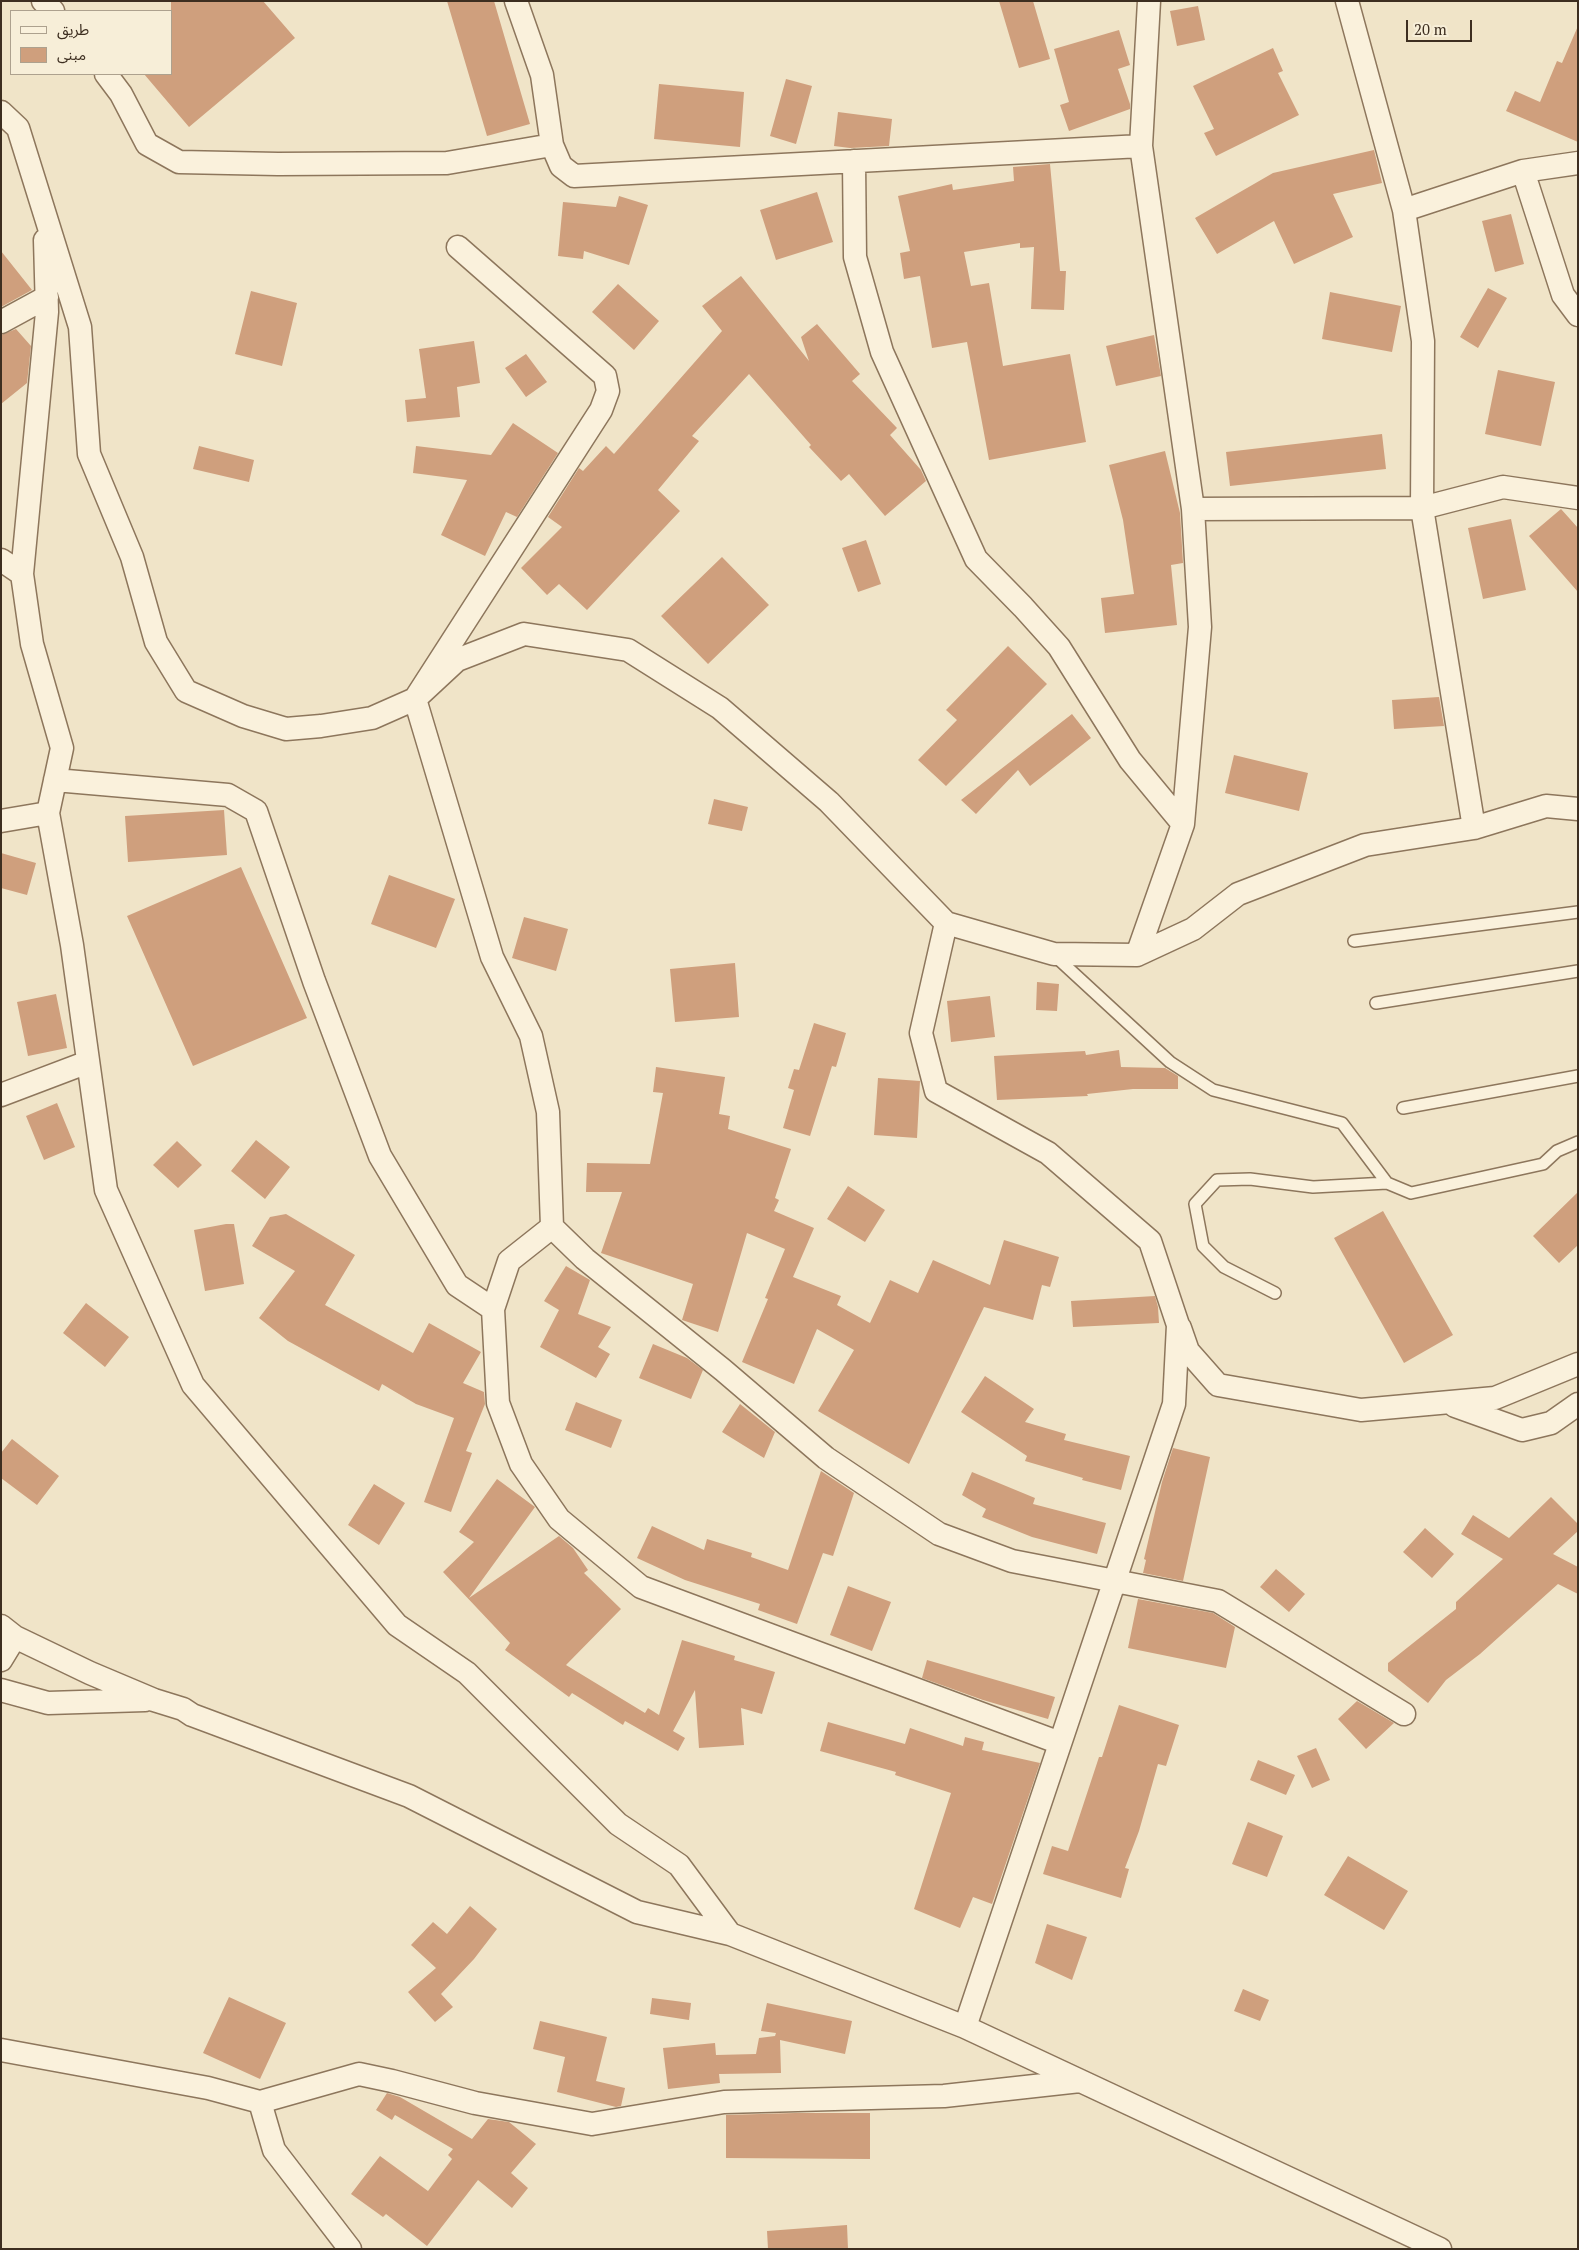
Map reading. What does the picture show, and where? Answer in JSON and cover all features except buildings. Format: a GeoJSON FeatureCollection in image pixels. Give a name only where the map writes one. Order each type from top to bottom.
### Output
{"type":"FeatureCollection","features":[{"type":"Feature","properties":{"kind":"street"},"geometry":{"type":"LineString","coordinates":[[43,1],[52,10]]}},
{"type":"Feature","properties":{"kind":"street"},"geometry":{"type":"LineString","coordinates":[[516,1],[542,75],[552,145],[561,166],[574,176],[1141,146]]}},
{"type":"Feature","properties":{"kind":"street"},"geometry":{"type":"LineString","coordinates":[[1136,955],[1183,824],[1200,627],[1193,509],[1141,146],[1149,1]]}},
{"type":"Feature","properties":{"kind":"street"},"geometry":{"type":"LineString","coordinates":[[1347,1],[1404,210],[1422,341],[1422,508],[1474,828]]}},
{"type":"Feature","properties":{"kind":"street"},"geometry":{"type":"LineString","coordinates":[[107,75],[121,94],[148,144],[179,162],[278,164],[447,163],[552,145]]}},
{"type":"Feature","properties":{"kind":"street"},"geometry":{"type":"LineString","coordinates":[[1,112],[18,128],[80,327],[89,454],[132,557],[156,642],[186,691],[243,716],[286,729],[322,726],[372,718],[415,699],[457,660],[524,634],[628,650],[720,708],[814,790],[946,923],[1054,954],[1136,955],[1193,929],[1238,894],[1365,845],[1474,828],[1546,806],[1578,810]]}},
{"type":"Feature","properties":{"kind":"street"},"geometry":{"type":"LineString","coordinates":[[854,161],[855,257],[882,352],[976,559],[1059,647],[1130,760],[1183,824]]}},
{"type":"Feature","properties":{"kind":"street"},"geometry":{"type":"LineString","coordinates":[[1404,210],[1523,171],[1578,163]]}},
{"type":"Feature","properties":{"kind":"street"},"geometry":{"type":"LineString","coordinates":[[1523,171],[1563,295],[1578,315]]}},
{"type":"Feature","properties":{"kind":"street"},"geometry":{"type":"LineString","coordinates":[[44,211],[47,312],[22,574],[32,644],[62,748],[48,813],[72,945],[106,1190],[193,1385],[397,1625],[467,1673],[618,1824],[679,1865],[730,1934]]}},
{"type":"Feature","properties":{"kind":"street"},"geometry":{"type":"LineString","coordinates":[[458,246],[605,376],[608,391],[601,410],[415,699],[492,957],[531,1036],[548,1112],[552,1227],[585,1259],[724,1370],[826,1458],[939,1534],[1012,1560],[1218,1601],[1404,1714]]}},
{"type":"Feature","properties":{"kind":"street"},"geometry":{"type":"LineString","coordinates":[[1,322],[47,297]]}},
{"type":"Feature","properties":{"kind":"street"},"geometry":{"type":"LineString","coordinates":[[1193,509],[1422,508],[1503,488],[1578,498]]}},
{"type":"Feature","properties":{"kind":"street"},"geometry":{"type":"LineString","coordinates":[[1,560],[22,574]]}},
{"type":"Feature","properties":{"kind":"street"},"geometry":{"type":"LineString","coordinates":[[55,780],[228,795],[256,811],[314,981],[380,1156],[457,1285],[493,1309]]}},
{"type":"Feature","properties":{"kind":"street"},"geometry":{"type":"LineString","coordinates":[[1,821],[48,813]]}},
{"type":"Feature","properties":{"kind":"street"},"geometry":{"type":"LineString","coordinates":[[946,923],[921,1033],[936,1091],[1048,1153],[1150,1241],[1188,1350],[1218,1385],[1361,1410],[1495,1398],[1578,1364]]}},
{"type":"Feature","properties":{"kind":"street"},"geometry":{"type":"LineString","coordinates":[[1,1095],[88,1062]]}},
{"type":"Feature","properties":{"kind":"street"},"geometry":{"type":"LineString","coordinates":[[552,1227],[509,1261],[493,1309],[498,1403],[521,1464],[559,1519],[642,1587],[1060,1743]]}},
{"type":"Feature","properties":{"kind":"street"},"geometry":{"type":"LineString","coordinates":[[965,2027],[1174,1404],[1178,1326],[1150,1241]]}},
{"type":"Feature","properties":{"kind":"street"},"geometry":{"type":"LineString","coordinates":[[1447,1403],[1522,1430],[1551,1423],[1578,1404]]}},
{"type":"Feature","properties":{"kind":"street"},"geometry":{"type":"LineString","coordinates":[[1,1660],[8,1632],[90,1673],[154,1700],[183,1709],[192,1715],[409,1796],[637,1912],[730,1934],[965,2027],[1440,2249]]}},
{"type":"Feature","properties":{"kind":"street"},"geometry":{"type":"LineString","coordinates":[[1,1690],[48,1702],[154,1700]]}},
{"type":"Feature","properties":{"kind":"street"},"geometry":{"type":"LineString","coordinates":[[1,2050],[208,2088],[260,2102],[358,2074],[476,2103],[592,2124],[724,2102],[944,2096],[1081,2081]]}},
{"type":"Feature","properties":{"kind":"street"},"geometry":{"type":"LineString","coordinates":[[260,2102],[274,2150],[350,2249]]}},
{"type":"Feature","properties":{"kind":"lane"},"geometry":{"type":"LineString","coordinates":[[1354,941],[1578,912]]}},
{"type":"Feature","properties":{"kind":"lane"},"geometry":{"type":"LineString","coordinates":[[1054,954],[1170,1062],[1213,1090],[1342,1123],[1387,1183]]}},
{"type":"Feature","properties":{"kind":"lane"},"geometry":{"type":"LineString","coordinates":[[1376,1003],[1578,971]]}},
{"type":"Feature","properties":{"kind":"lane"},"geometry":{"type":"LineString","coordinates":[[1402,1108],[1578,1076]]}},
{"type":"Feature","properties":{"kind":"lane"},"geometry":{"type":"LineString","coordinates":[[1274,1294],[1224,1267],[1203,1246],[1196,1204],[1217,1180],[1250,1179],[1313,1187],[1387,1183],[1411,1193],[1543,1164],[1557,1151],[1578,1142]]}}]}
